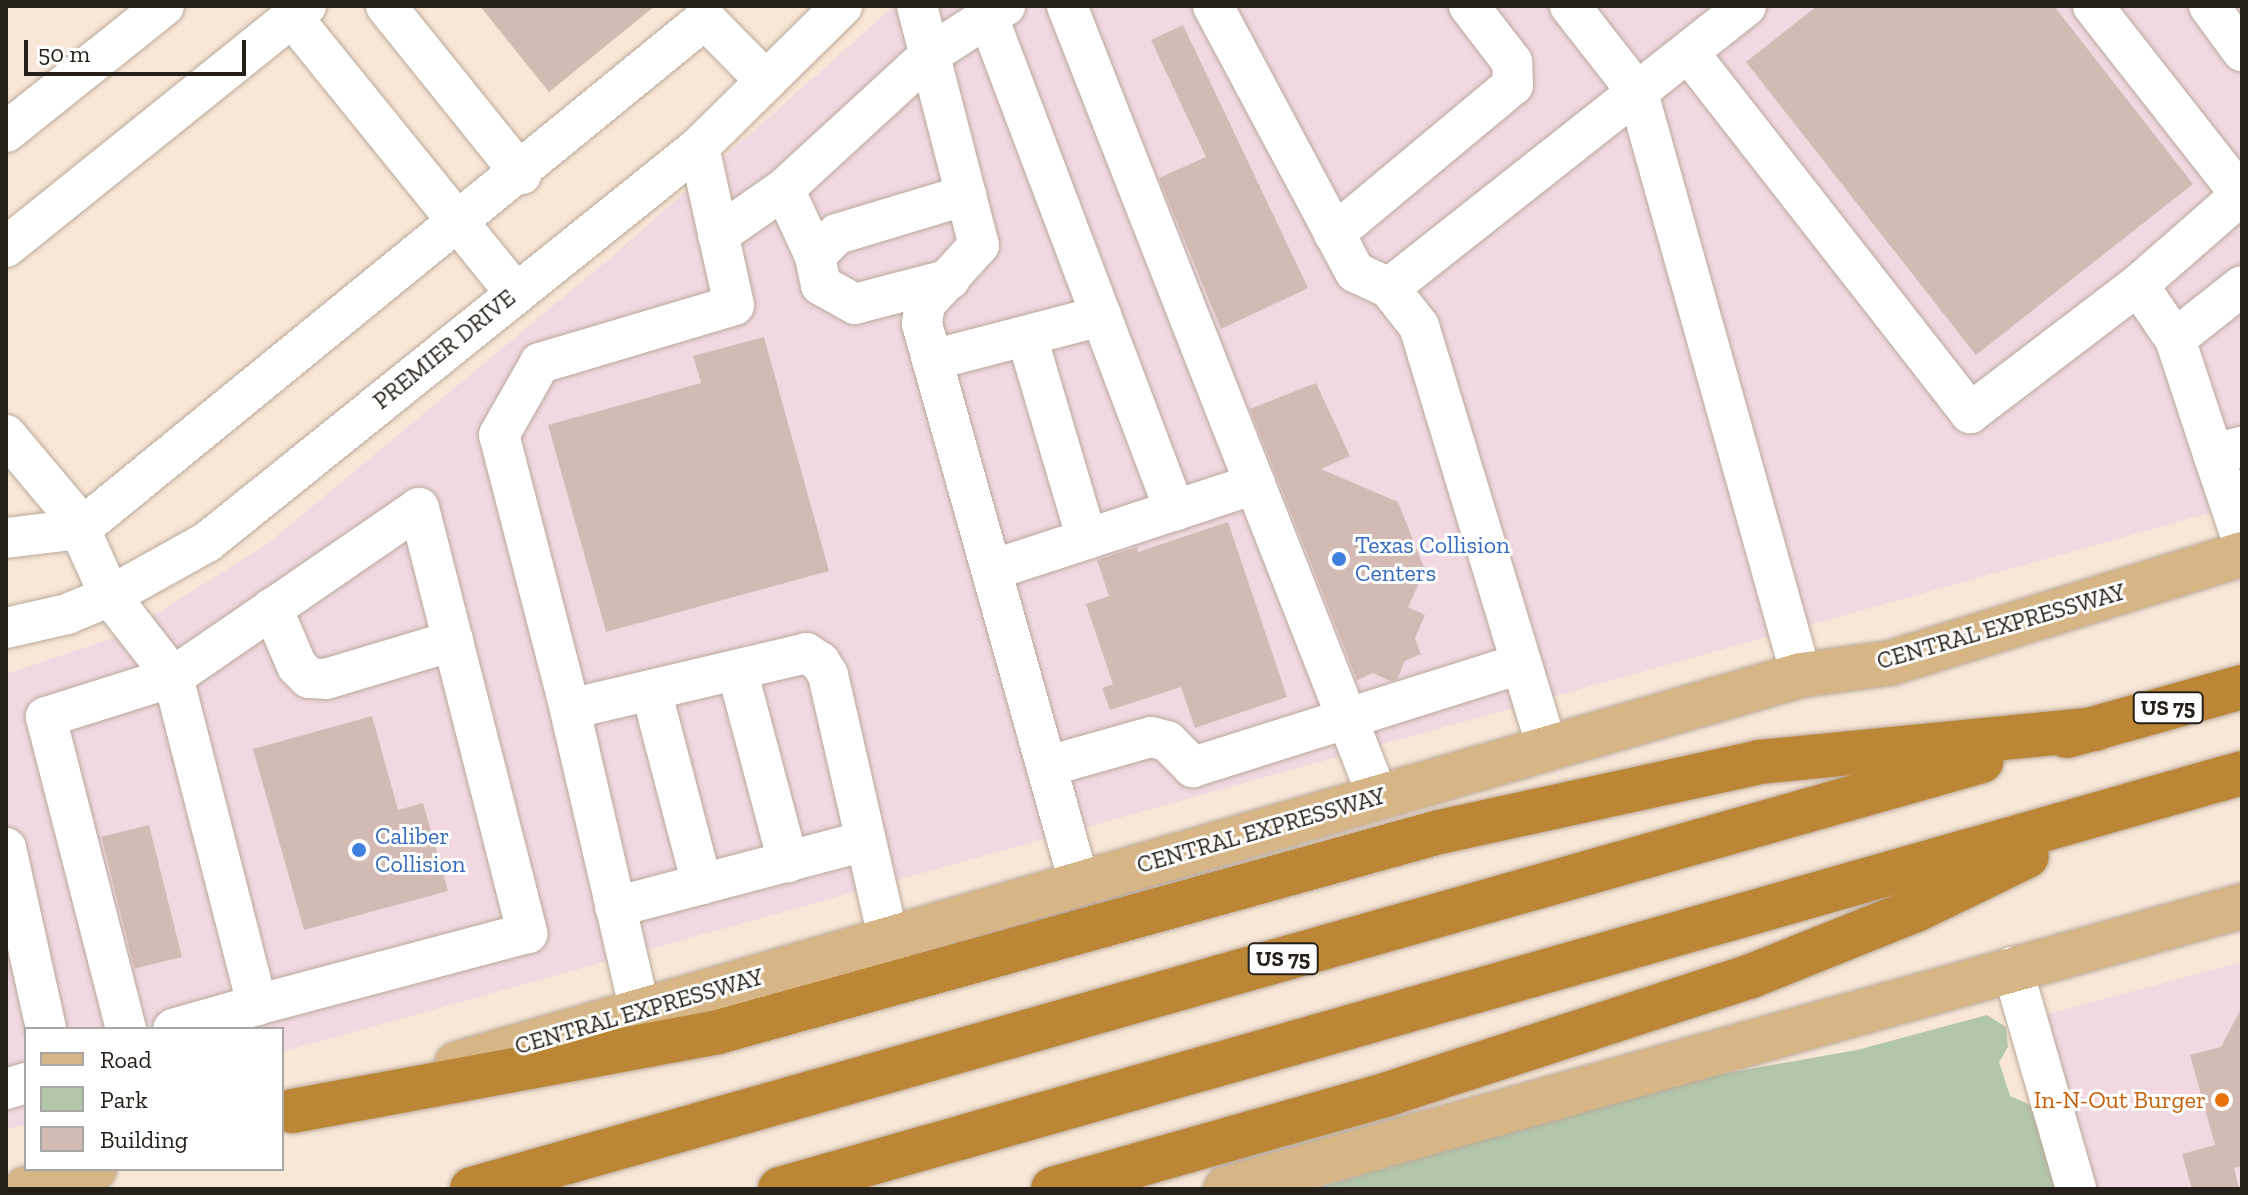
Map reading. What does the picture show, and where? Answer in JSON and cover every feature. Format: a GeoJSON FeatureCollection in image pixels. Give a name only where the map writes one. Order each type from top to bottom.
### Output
{"type":"FeatureCollection","features":[{"type":"Feature","properties":{"kind":"highway","name":"US 75"},"geometry":{"type":"LineString","coordinates":[[472,1189],[2242,687]]}},
{"type":"Feature","properties":{"kind":"highway"},"geometry":{"type":"LineString","coordinates":[[287,1112],[718,1032],[1439,832],[1744,765],[2095,729]]}},
{"type":"Feature","properties":{"kind":"highway"},"geometry":{"type":"LineString","coordinates":[[780,1189],[2242,773]]}},
{"type":"Feature","properties":{"kind":"highway"},"geometry":{"type":"LineString","coordinates":[[1053,1189],[1388,1094],[1749,977],[1916,910],[2141,802]]}},
{"type":"Feature","properties":{"kind":"main road","name":"CENTRAL EXPRESSWAY"},"geometry":{"type":"LineString","coordinates":[[287,1112],[1801,675],[1890,663],[2242,554]]}},
{"type":"Feature","properties":{"kind":"main road"},"geometry":{"type":"LineString","coordinates":[[1890,663],[2242,586]]}},
{"type":"Feature","properties":{"kind":"main road"},"geometry":{"type":"LineString","coordinates":[[1968,979],[1999,946],[2242,876]]}},
{"type":"Feature","properties":{"kind":"main road"},"geometry":{"type":"LineString","coordinates":[[1226,1189],[1968,979],[2242,906]]}},
{"type":"Feature","properties":{"kind":"main road"},"geometry":{"type":"LineString","coordinates":[[26,1189],[87,1171]]}},
{"type":"Feature","properties":{"kind":"street"},"geometry":{"type":"LineString","coordinates":[[6,132],[164,6]]}},
{"type":"Feature","properties":{"kind":"street"},"geometry":{"type":"LineString","coordinates":[[386,6],[521,174]]}},
{"type":"Feature","properties":{"kind":"street","name":"PREMIER DRIVE"},"geometry":{"type":"LineString","coordinates":[[6,628],[67,614],[110,596],[207,542],[514,291],[699,147],[842,6]]}},
{"type":"Feature","properties":{"kind":"street"},"geometry":{"type":"LineString","coordinates":[[917,6],[932,53],[979,245],[925,304],[922,324],[1079,882]]}},
{"type":"Feature","properties":{"kind":"street"},"geometry":{"type":"LineString","coordinates":[[1067,6],[1378,797]]}},
{"type":"Feature","properties":{"kind":"street"},"geometry":{"type":"LineString","coordinates":[[1213,6],[1355,272],[1389,288],[1419,326],[1547,748]]}},
{"type":"Feature","properties":{"kind":"street"},"geometry":{"type":"LineString","coordinates":[[1334,234],[1513,85],[1512,62],[1469,6]]}},
{"type":"Feature","properties":{"kind":"street"},"geometry":{"type":"LineString","coordinates":[[1389,288],[1746,6]]}},
{"type":"Feature","properties":{"kind":"street"},"geometry":{"type":"LineString","coordinates":[[1689,53],[1975,427],[2242,194],[2093,6]]}},
{"type":"Feature","properties":{"kind":"street"},"geometry":{"type":"LineString","coordinates":[[2209,6],[2242,51]]}},
{"type":"Feature","properties":{"kind":"street"},"geometry":{"type":"LineString","coordinates":[[1583,11],[1638,93],[1801,675]]}},
{"type":"Feature","properties":{"kind":"street"},"geometry":{"type":"LineString","coordinates":[[6,247],[299,12],[459,225],[514,291]]}},
{"type":"Feature","properties":{"kind":"street"},"geometry":{"type":"LineString","coordinates":[[718,235],[784,189],[932,53],[996,12],[1101,316],[1175,511]]}},
{"type":"Feature","properties":{"kind":"street"},"geometry":{"type":"LineString","coordinates":[[6,538],[80,529],[459,225],[705,19],[766,81]]}},
{"type":"Feature","properties":{"kind":"street"},"geometry":{"type":"LineString","coordinates":[[640,1011],[570,709],[499,435],[540,363],[734,305],[699,147]]}},
{"type":"Feature","properties":{"kind":"street"},"geometry":{"type":"LineString","coordinates":[[784,189],[815,256],[821,285],[855,304],[950,279]]}},
{"type":"Feature","properties":{"kind":"street"},"geometry":{"type":"LineString","coordinates":[[815,256],[837,234],[966,195]]}},
{"type":"Feature","properties":{"kind":"street"},"geometry":{"type":"LineString","coordinates":[[2138,285],[2175,339],[2228,450],[2242,539]]}},
{"type":"Feature","properties":{"kind":"street"},"geometry":{"type":"LineString","coordinates":[[2175,339],[2242,286]]}},
{"type":"Feature","properties":{"kind":"street"},"geometry":{"type":"LineString","coordinates":[[932,360],[1101,316]]}},
{"type":"Feature","properties":{"kind":"street"},"geometry":{"type":"LineString","coordinates":[[1027,337],[1087,539]]}},
{"type":"Feature","properties":{"kind":"street"},"geometry":{"type":"LineString","coordinates":[[6,435],[80,529],[110,596],[173,677],[257,1005]]}},
{"type":"Feature","properties":{"kind":"street"},"geometry":{"type":"LineString","coordinates":[[992,570],[1255,484]]}},
{"type":"Feature","properties":{"kind":"street"},"geometry":{"type":"LineString","coordinates":[[125,1027],[46,717],[173,677],[419,508],[527,933],[180,1027]]}},
{"type":"Feature","properties":{"kind":"street"},"geometry":{"type":"LineString","coordinates":[[272,608],[297,666],[309,678],[326,679],[453,641]]}},
{"type":"Feature","properties":{"kind":"street"},"geometry":{"type":"LineString","coordinates":[[570,709],[806,653],[820,662],[828,675],[888,937]]}},
{"type":"Feature","properties":{"kind":"street"},"geometry":{"type":"LineString","coordinates":[[1048,766],[1151,737],[1167,741],[1193,767],[1346,722],[1520,664]]}},
{"type":"Feature","properties":{"kind":"street"},"geometry":{"type":"LineString","coordinates":[[737,670],[788,862]]}},
{"type":"Feature","properties":{"kind":"street"},"geometry":{"type":"LineString","coordinates":[[651,690],[702,884]]}},
{"type":"Feature","properties":{"kind":"street"},"geometry":{"type":"LineString","coordinates":[[615,907],[865,841]]}},
{"type":"Feature","properties":{"kind":"street"},"geometry":{"type":"LineString","coordinates":[[6,848],[46,1027]]}},
{"type":"Feature","properties":{"kind":"street"},"geometry":{"type":"LineString","coordinates":[[2012,967],[2076,1189]]}},
{"type":"Feature","properties":{"kind":"shaded area"},"geometry":{"type":"Polygon","coordinates":[[[894,6],[2242,6],[2242,504],[284,1051],[284,1027],[24,1027],[24,1124],[6,1129],[6,674],[122,635],[266,545],[614,255],[894,6]]]}},
{"type":"Feature","properties":{"kind":"shaded area"},"geometry":{"type":"Polygon","coordinates":[[[2242,962],[2242,1189],[2059,1189],[2011,1024],[2242,962]]]}},
{"type":"Feature","properties":{"kind":"green space"},"geometry":{"type":"Polygon","coordinates":[[[1987,1015],[2006,1027],[2008,1047],[1999,1062],[2010,1096],[2033,1106],[2059,1189],[1312,1189],[1704,1077],[1857,1050],[1987,1015]]]}},
{"type":"Feature","properties":{"kind":"building"},"geometry":{"type":"Polygon","coordinates":[[[480,6],[655,6],[549,92],[480,6]]]}},
{"type":"Feature","properties":{"kind":"building"},"geometry":{"type":"Polygon","coordinates":[[[1817,6],[2054,6],[2193,184],[1976,355],[1746,62],[1817,6]]]}},
{"type":"Feature","properties":{"kind":"building"},"geometry":{"type":"Polygon","coordinates":[[[1183,25],[1308,288],[1221,329],[1159,178],[1206,157],[1151,40],[1183,25]]]}},
{"type":"Feature","properties":{"kind":"building"},"geometry":{"type":"Polygon","coordinates":[[[764,337],[829,571],[606,632],[548,425],[701,383],[693,356],[764,337]]]}},
{"type":"Feature","properties":{"kind":"building"},"geometry":{"type":"Polygon","coordinates":[[[1316,383],[1350,456],[1321,469],[1398,502],[1425,570],[1408,607],[1425,615],[1415,638],[1421,654],[1405,661],[1397,679],[1390,681],[1373,673],[1357,680],[1250,409],[1316,383]]]}},
{"type":"Feature","properties":{"kind":"building"},"geometry":{"type":"Polygon","coordinates":[[[1228,522],[1287,697],[1195,728],[1181,687],[1110,710],[1102,688],[1113,684],[1086,604],[1109,596],[1097,560],[1137,547],[1138,552],[1228,522]]]}},
{"type":"Feature","properties":{"kind":"building","name":"Caliber Collision"},"geometry":{"type":"Polygon","coordinates":[[[372,716],[398,810],[423,803],[448,891],[304,930],[253,749],[372,716]]]}},
{"type":"Feature","properties":{"kind":"building"},"geometry":{"type":"Polygon","coordinates":[[[149,825],[182,957],[134,969],[101,837],[149,825]]]}},
{"type":"Feature","properties":{"kind":"building","name":"In-N-Out Burger"},"geometry":{"type":"Polygon","coordinates":[[[2242,1007],[2242,1166],[2234,1168],[2239,1189],[2192,1189],[2182,1154],[2215,1145],[2190,1055],[2221,1047],[2242,1007]]]}},
{"type":"Feature","properties":{"kind":"place","name":"Texas Collision Centers"},"geometry":{"type":"Point","coordinates":[1339,559]}},
{"type":"Feature","properties":{"kind":"place","name":"Caliber Collision"},"geometry":{"type":"Point","coordinates":[359,850]}},
{"type":"Feature","properties":{"kind":"place","name":"In-N-Out Burger"},"geometry":{"type":"Point","coordinates":[2222,1100]}}]}
